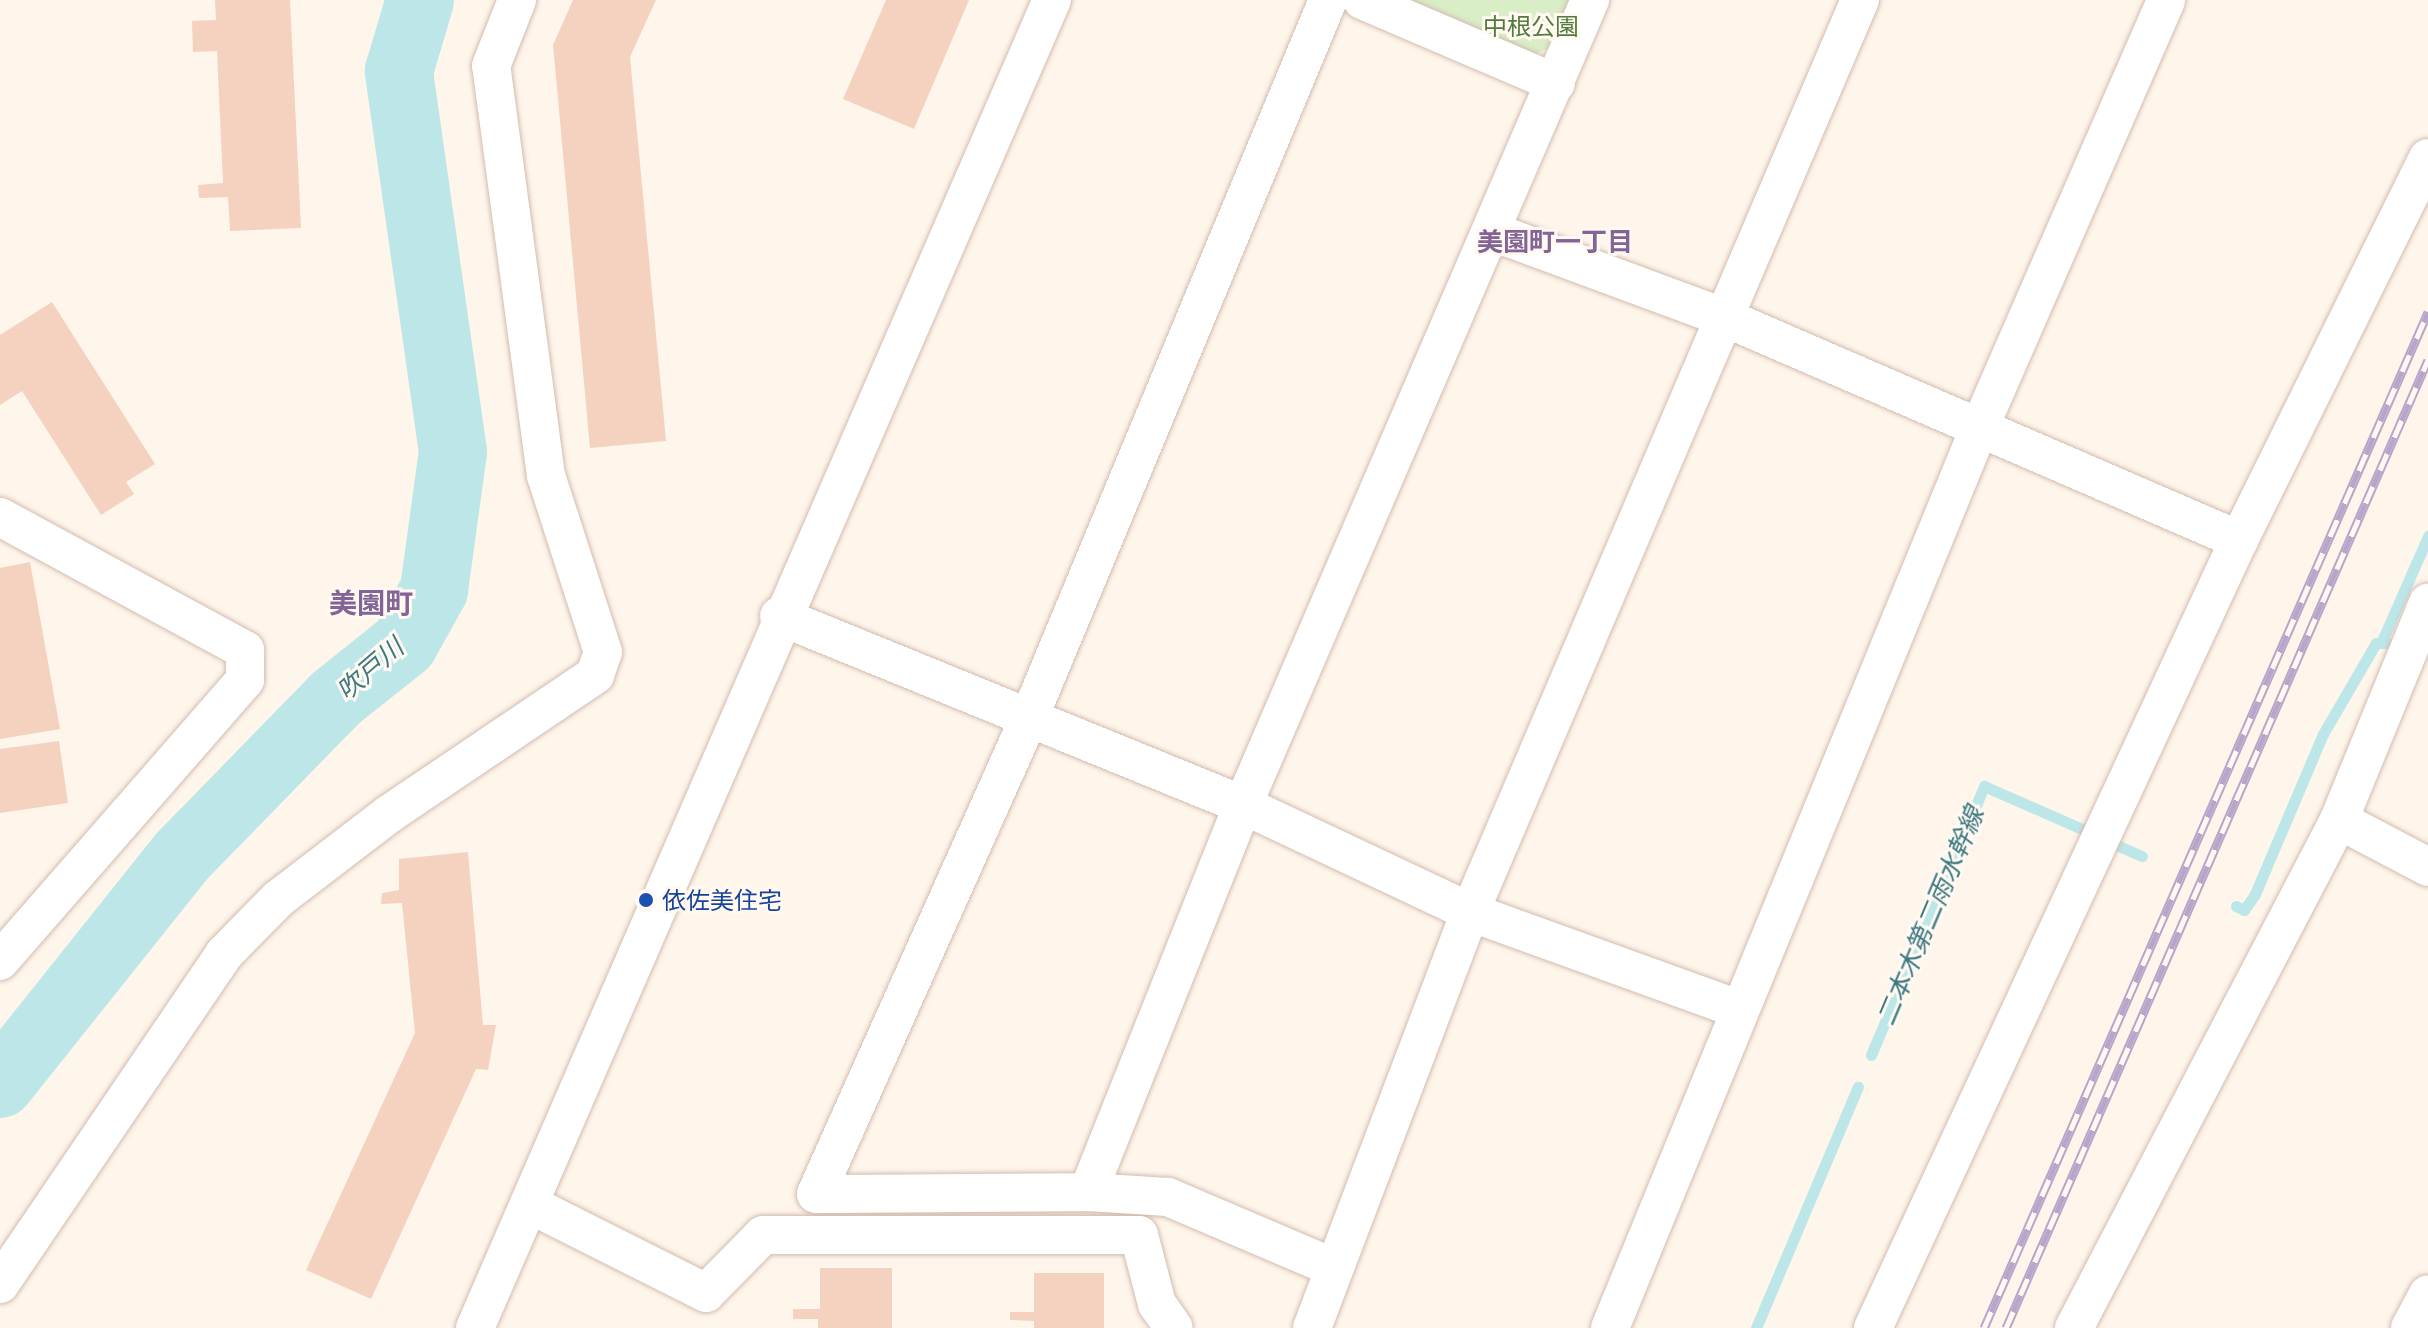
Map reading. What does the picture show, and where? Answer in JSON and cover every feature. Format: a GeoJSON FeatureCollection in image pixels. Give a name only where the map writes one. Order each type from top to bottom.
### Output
{"type":"FeatureCollection","features":[{"type":"Feature","properties":{"kind":"street"},"geometry":{"type":"LineString","coordinates":[[0,1284],[224,954],[278,899],[389,814],[595,675],[603,652],[546,476],[491,66],[517,0]]}},
{"type":"Feature","properties":{"kind":"street"},"geometry":{"type":"LineString","coordinates":[[475,1328],[531,1205],[779,616],[1052,0]]}},
{"type":"Feature","properties":{"kind":"street"},"geometry":{"type":"LineString","coordinates":[[1328,0],[1029,718],[816,1194],[1088,1192],[1168,1197],[1330,1266]]}},
{"type":"Feature","properties":{"kind":"street"},"geometry":{"type":"LineString","coordinates":[[1362,0],[1556,83]]}},
{"type":"Feature","properties":{"kind":"street"},"geometry":{"type":"LineString","coordinates":[[1088,1192],[1243,805],[1493,232],[1590,0]]}},
{"type":"Feature","properties":{"kind":"street"},"geometry":{"type":"LineString","coordinates":[[1312,1328],[1330,1266],[1470,912],[1728,319],[1860,0]]}},
{"type":"Feature","properties":{"kind":"street"},"geometry":{"type":"LineString","coordinates":[[1610,1328],[1738,1009],[1978,431],[2166,0]]}},
{"type":"Feature","properties":{"kind":"street"},"geometry":{"type":"LineString","coordinates":[[1873,1328],[2239,540],[2428,158]]}},
{"type":"Feature","properties":{"kind":"street"},"geometry":{"type":"LineString","coordinates":[[1493,232],[1728,319],[1978,431],[2239,540]]}},
{"type":"Feature","properties":{"kind":"street"},"geometry":{"type":"LineString","coordinates":[[0,517],[245,650],[245,680],[0,961]]}},
{"type":"Feature","properties":{"kind":"street"},"geometry":{"type":"LineString","coordinates":[[2074,1328],[2339,820],[2428,603]]}},
{"type":"Feature","properties":{"kind":"street"},"geometry":{"type":"LineString","coordinates":[[779,616],[1243,805],[1470,912],[1738,1009]]}},
{"type":"Feature","properties":{"kind":"street"},"geometry":{"type":"LineString","coordinates":[[2339,820],[2428,867]]}},
{"type":"Feature","properties":{"kind":"street"},"geometry":{"type":"LineString","coordinates":[[531,1205],[706,1293],[763,1235],[1139,1235],[1157,1304],[1174,1328]]}},
{"type":"Feature","properties":{"kind":"street"},"geometry":{"type":"LineString","coordinates":[[2410,1328],[2428,1294]]}},
{"type":"Feature","properties":{"kind":"green space","name":"中根公園"},"geometry":{"type":"Polygon","coordinates":[[[1400,0],[1573,0],[1553,46],[1533,55],[1400,0]]]}},
{"type":"Feature","properties":{"kind":"building"},"geometry":{"type":"Polygon","coordinates":[[[215,0],[290,0],[301,228],[230,231],[228,197],[199,198],[198,185],[223,183],[217,51],[193,52],[192,21],[216,20],[215,0]]]}},
{"type":"Feature","properties":{"kind":"building"},"geometry":{"type":"Polygon","coordinates":[[[573,0],[656,0],[630,57],[666,441],[590,448],[553,45],[573,0]]]}},
{"type":"Feature","properties":{"kind":"building"},"geometry":{"type":"Polygon","coordinates":[[[886,0],[969,0],[914,129],[843,99],[886,0]]]}},
{"type":"Feature","properties":{"kind":"building"},"geometry":{"type":"Polygon","coordinates":[[[52,302],[155,464],[126,482],[134,494],[101,515],[22,391],[0,405],[0,335],[52,302]]]}},
{"type":"Feature","properties":{"kind":"building"},"geometry":{"type":"Polygon","coordinates":[[[30,562],[60,729],[0,739],[0,568],[30,562]]]}},
{"type":"Feature","properties":{"kind":"building"},"geometry":{"type":"Polygon","coordinates":[[[59,741],[68,803],[0,813],[0,749],[59,741]]]}},
{"type":"Feature","properties":{"kind":"building"},"geometry":{"type":"Polygon","coordinates":[[[468,852],[483,1025],[496,1025],[488,1070],[476,1069],[371,1299],[306,1270],[415,1033],[402,903],[381,904],[382,893],[399,890],[399,859],[468,852]]]}},
{"type":"Feature","properties":{"kind":"building"},"geometry":{"type":"Polygon","coordinates":[[[820,1268],[892,1268],[892,1328],[818,1328],[818,1319],[793,1319],[793,1309],[820,1309],[820,1268]]]}},
{"type":"Feature","properties":{"kind":"building"},"geometry":{"type":"Polygon","coordinates":[[[1034,1273],[1104,1273],[1104,1328],[1034,1328],[1034,1321],[1010,1320],[1010,1312],[1034,1312],[1034,1273]]]}},
{"type":"Feature","properties":{"kind":"waterway","name":"吹戸川"},"geometry":{"type":"LineString","coordinates":[[0,1084],[183,855],[335,699],[404,644],[434,590],[453,452],[399,71],[420,0]]}},
{"type":"Feature","properties":{"kind":"waterway"},"geometry":{"type":"LineString","coordinates":[[2382,641],[2428,536]]}},
{"type":"Feature","properties":{"kind":"waterway","name":"二本木第二雨水幹線"},"geometry":{"type":"LineString","coordinates":[[2236,906],[2244,910],[2255,894],[2323,734],[2376,643],[2387,643]]}},
{"type":"Feature","properties":{"kind":"waterway","name":"二本木第二雨水幹線"},"geometry":{"type":"LineString","coordinates":[[1871,1055],[1984,786],[2082,829]]}},
{"type":"Feature","properties":{"kind":"waterway","name":"二本木第二雨水幹線"},"geometry":{"type":"LineString","coordinates":[[2110,842],[2142,856]]}},
{"type":"Feature","properties":{"kind":"waterway","name":"二本木第二雨水幹線"},"geometry":{"type":"LineString","coordinates":[[1756,1328],[1858,1087]]}},
{"type":"Feature","properties":{"kind":"railway"},"geometry":{"type":"LineString","coordinates":[[1984,1328],[2428,312]]}},
{"type":"Feature","properties":{"kind":"railway"},"geometry":{"type":"LineString","coordinates":[[2006,1328],[2428,360]]}},
{"type":"Feature","properties":{"kind":"place","name":"依佐美住宅"},"geometry":{"type":"Point","coordinates":[646,900]}},
{"type":"Feature","properties":{"kind":"district","name":"美園町一丁目"},"geometry":{"type":"Point","coordinates":[1555,242]}},
{"type":"Feature","properties":{"kind":"district","name":"美園町"},"geometry":{"type":"Point","coordinates":[371,602]}}]}
